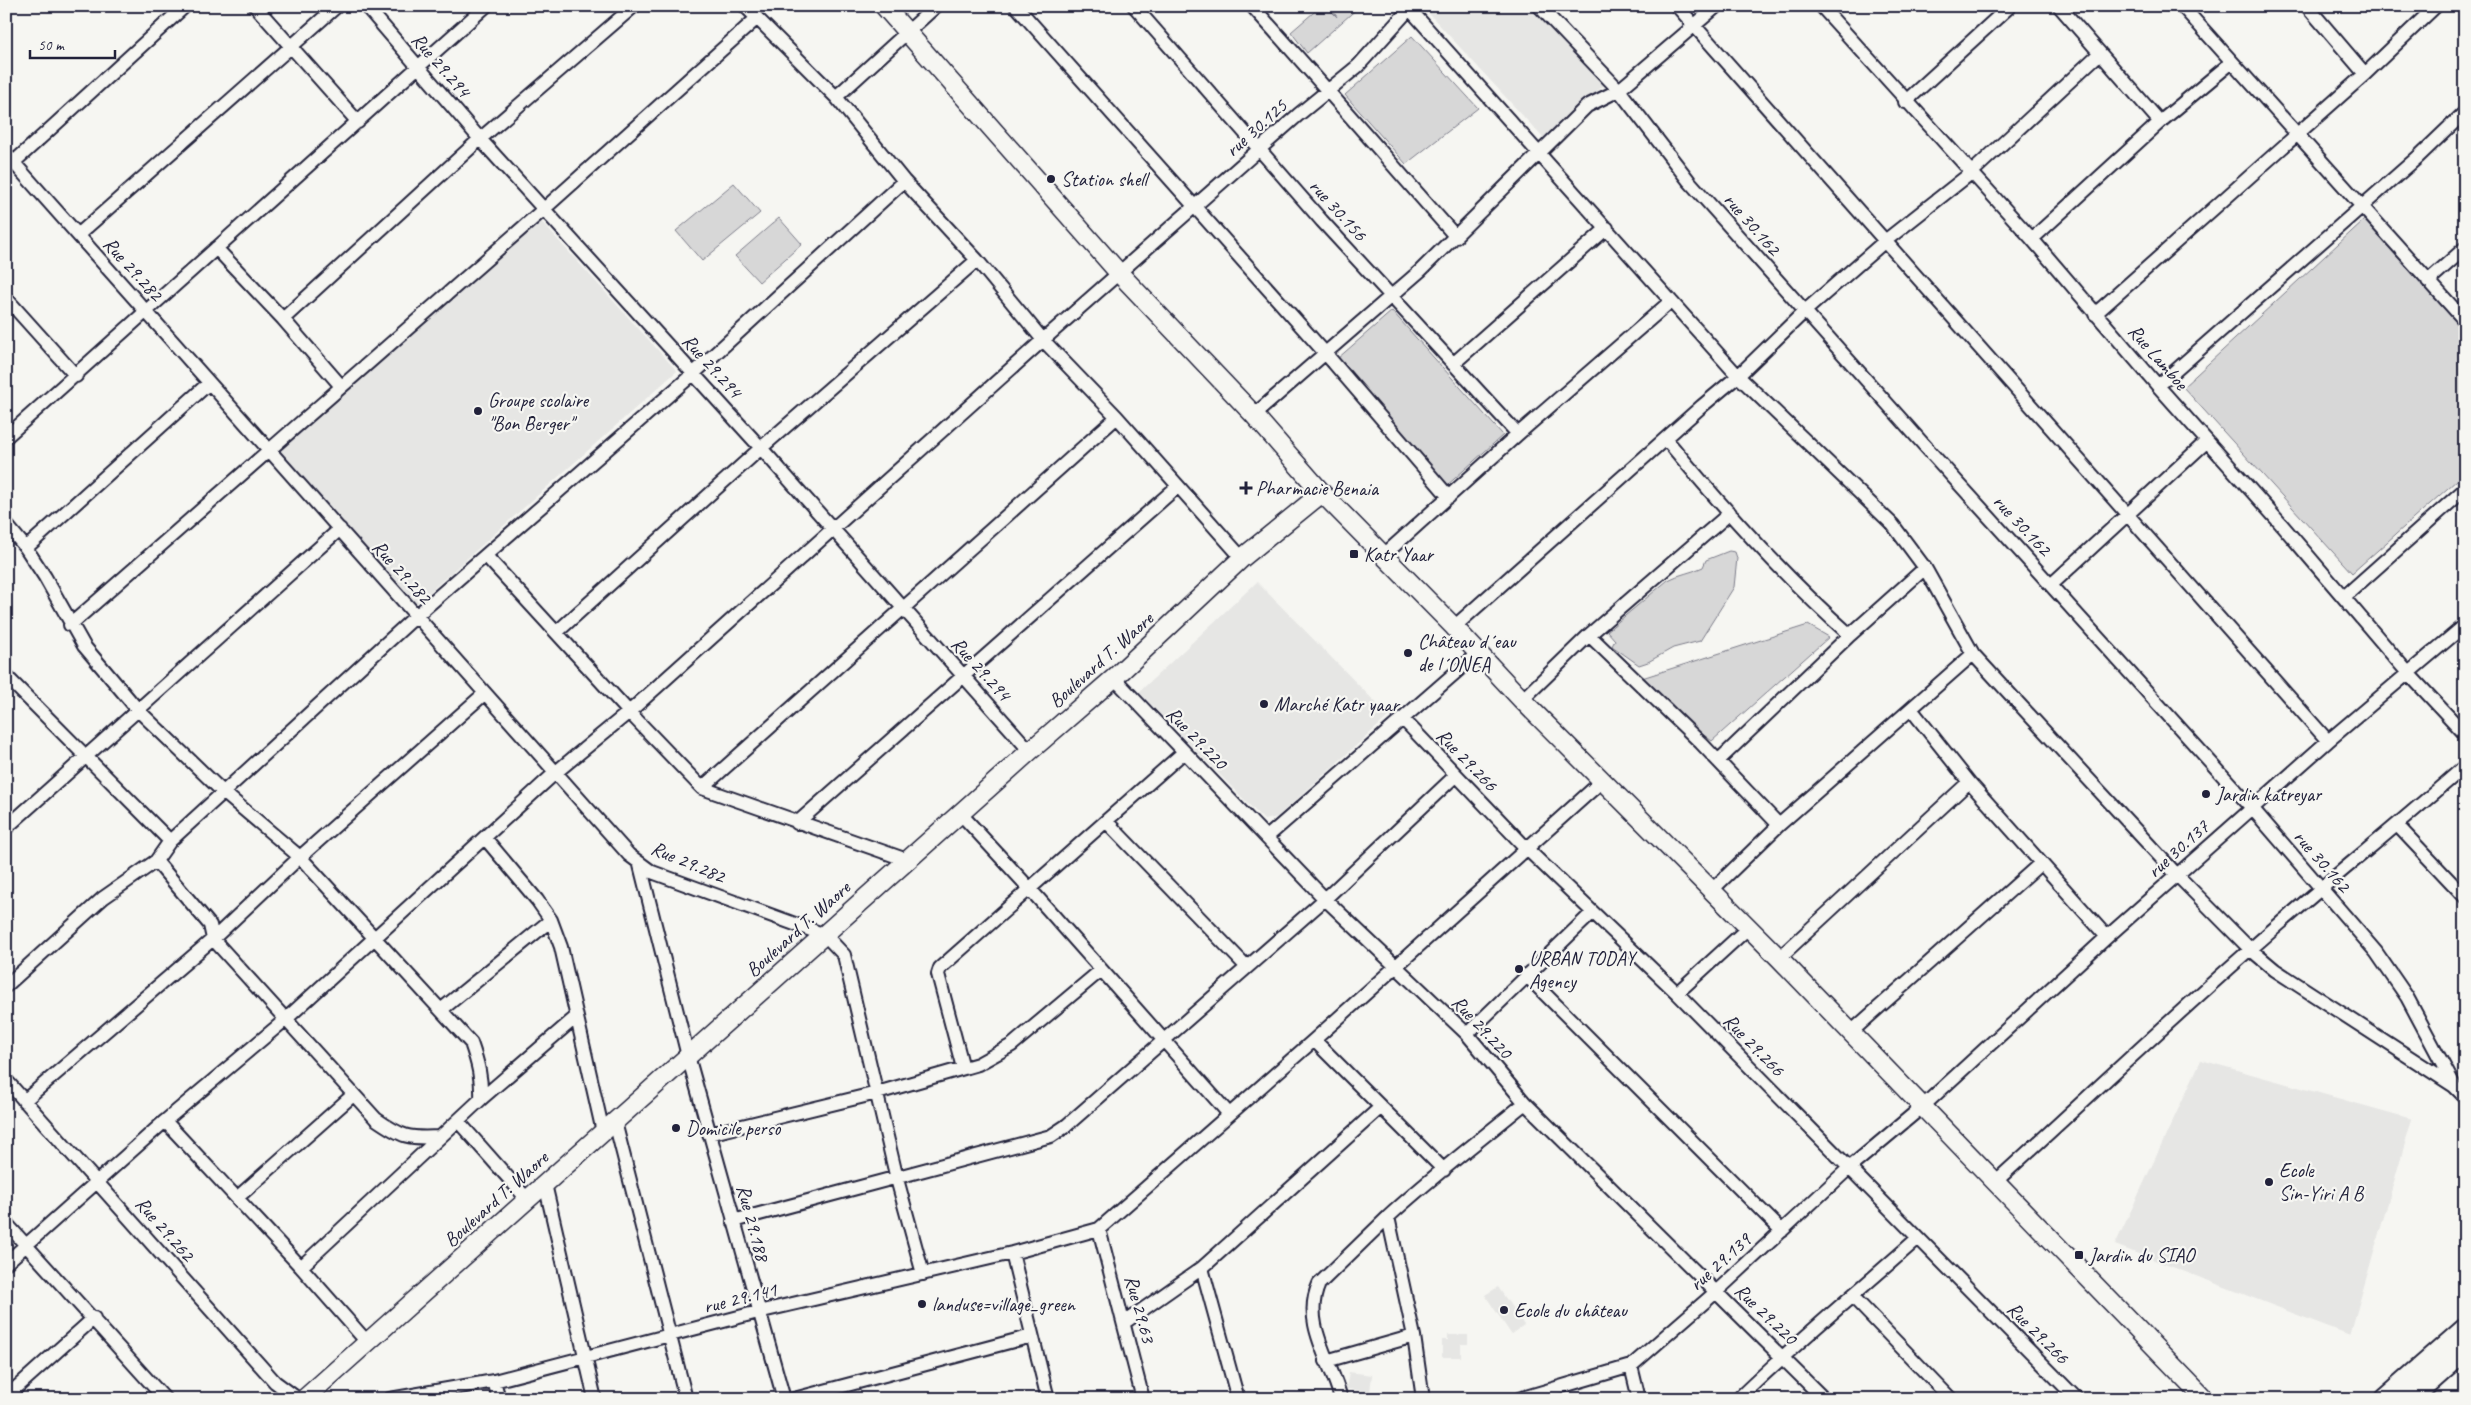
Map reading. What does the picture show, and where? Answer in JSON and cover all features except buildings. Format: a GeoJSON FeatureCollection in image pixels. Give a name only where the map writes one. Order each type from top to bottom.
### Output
{"type":"FeatureCollection","features":[{"type":"Feature","properties":{"kind":"main road"},"geometry":{"type":"LineString","coordinates":[[2385,1399],[2465,1329]]}},
{"type":"Feature","properties":{"kind":"main road"},"geometry":{"type":"LineString","coordinates":[[2410,1399],[2465,1350]]}},
{"type":"Feature","properties":{"kind":"street"},"geometry":{"type":"LineString","coordinates":[[10,158],[185,6]]}},
{"type":"Feature","properties":{"kind":"street"},"geometry":{"type":"LineString","coordinates":[[255,6],[358,122]]}},
{"type":"Feature","properties":{"kind":"street"},"geometry":{"type":"LineString","coordinates":[[78,235],[337,6]]}},
{"type":"Feature","properties":{"kind":"street","name":"Rue 29.294"},"geometry":{"type":"LineString","coordinates":[[366,6],[480,140],[761,448],[961,676],[1030,751]]}},
{"type":"Feature","properties":{"kind":"street"},"geometry":{"type":"LineString","coordinates":[[6,437],[486,6]]}},
{"type":"Feature","properties":{"kind":"street"},"geometry":{"type":"LineString","coordinates":[[283,319],[480,140],[634,6]]}},
{"type":"Feature","properties":{"kind":"street"},"geometry":{"type":"LineString","coordinates":[[746,6],[836,97],[904,181],[977,260],[1043,340],[1117,417],[1242,558]]}},
{"type":"Feature","properties":{"kind":"street"},"geometry":{"type":"LineString","coordinates":[[884,6],[1119,273],[1254,415],[1322,493],[1454,627],[1522,700],[1778,958],[2199,1397]]}},
{"type":"Feature","properties":{"kind":"street"},"geometry":{"type":"LineString","coordinates":[[836,97],[906,31],[936,6]]}},
{"type":"Feature","properties":{"kind":"street"},"geometry":{"type":"LineString","coordinates":[[1016,6],[1326,354],[1449,497]]}},
{"type":"Feature","properties":{"kind":"street","name":"rue 30.156"},"geometry":{"type":"LineString","coordinates":[[1134,6],[1390,296],[1518,434]]}},
{"type":"Feature","properties":{"kind":"street"},"geometry":{"type":"LineString","coordinates":[[1252,6],[1329,90],[1362,131],[1456,236]]}},
{"type":"Feature","properties":{"kind":"street","name":"rue 30.162"},"geometry":{"type":"LineString","coordinates":[[1539,6],[1619,90],[1689,181],[2252,808],[2376,952],[2397,982],[2454,1086]]}},
{"type":"Feature","properties":{"kind":"street"},"geometry":{"type":"LineString","coordinates":[[1677,6],[2328,741]]}},
{"type":"Feature","properties":{"kind":"street"},"geometry":{"type":"LineString","coordinates":[[1254,415],[1326,354],[1456,236],[1587,106],[1619,90],[1717,6]]}},
{"type":"Feature","properties":{"kind":"street","name":"Rue Lamboe"},"geometry":{"type":"LineString","coordinates":[[1821,6],[1905,102],[2032,239],[2408,673],[2465,734]]}},
{"type":"Feature","properties":{"kind":"street"},"geometry":{"type":"LineString","coordinates":[[1905,102],[2010,6]]}},
{"type":"Feature","properties":{"kind":"street"},"geometry":{"type":"LineString","coordinates":[[2060,6],[2160,122]]}},
{"type":"Feature","properties":{"kind":"street"},"geometry":{"type":"LineString","coordinates":[[2182,6],[2465,321]]}},
{"type":"Feature","properties":{"kind":"street"},"geometry":{"type":"LineString","coordinates":[[2307,6],[2364,74]]}},
{"type":"Feature","properties":{"kind":"street"},"geometry":{"type":"LineString","coordinates":[[1409,7],[1738,376],[1893,525],[1926,568],[1973,654],[2177,875],[2250,949],[2290,980],[2454,1086],[2465,1097]]}},
{"type":"Feature","properties":{"kind":"street","name":"rue 30.125"},"geometry":{"type":"LineString","coordinates":[[6,1263],[166,1121],[286,1020],[555,773],[628,712],[1043,340],[1368,56],[1409,7]]}},
{"type":"Feature","properties":{"kind":"street"},"geometry":{"type":"LineString","coordinates":[[2095,314],[2364,74],[2430,8]]}},
{"type":"Feature","properties":{"kind":"street"},"geometry":{"type":"LineString","coordinates":[[70,625],[544,209],[756,18]]}},
{"type":"Feature","properties":{"kind":"street"},"geometry":{"type":"LineString","coordinates":[[1454,627],[1738,376],[1805,312],[1885,241],[1971,173],[2100,53]]}},
{"type":"Feature","properties":{"kind":"street"},"geometry":{"type":"LineString","coordinates":[[2032,239],[2160,122],[2232,62]]}},
{"type":"Feature","properties":{"kind":"street"},"geometry":{"type":"LineString","coordinates":[[2158,386],[2361,205],[2418,157],[2465,112]]}},
{"type":"Feature","properties":{"kind":"street","name":"Rue 29.282"},"geometry":{"type":"LineString","coordinates":[[10,158],[484,694],[640,865],[652,872],[825,935]]}},
{"type":"Feature","properties":{"kind":"street"},"geometry":{"type":"LineString","coordinates":[[6,986],[103,898],[156,860],[170,841],[416,616],[693,374],[904,181]]}},
{"type":"Feature","properties":{"kind":"street"},"geometry":{"type":"LineString","coordinates":[[1453,364],[1607,228]]}},
{"type":"Feature","properties":{"kind":"street"},"geometry":{"type":"LineString","coordinates":[[216,248],[283,319],[341,386]]}},
{"type":"Feature","properties":{"kind":"street"},"geometry":{"type":"LineString","coordinates":[[2428,281],[2465,248]]}},
{"type":"Feature","properties":{"kind":"street"},"geometry":{"type":"LineString","coordinates":[[557,632],[761,448],[977,260]]}},
{"type":"Feature","properties":{"kind":"street"},"geometry":{"type":"LineString","coordinates":[[7,299],[76,376]]}},
{"type":"Feature","properties":{"kind":"street"},"geometry":{"type":"LineString","coordinates":[[1384,555],[1518,434],[1671,301]]}},
{"type":"Feature","properties":{"kind":"street"},"geometry":{"type":"LineString","coordinates":[[26,548],[209,383]]}},
{"type":"Feature","properties":{"kind":"street"},"geometry":{"type":"LineString","coordinates":[[702,788],[1117,417]]}},
{"type":"Feature","properties":{"kind":"street"},"geometry":{"type":"LineString","coordinates":[[1666,439],[1730,513],[1825,613],[1850,635]]}},
{"type":"Feature","properties":{"kind":"street"},"geometry":{"type":"LineString","coordinates":[[2052,585],[2207,441]]}},
{"type":"Feature","properties":{"kind":"street"},"geometry":{"type":"LineString","coordinates":[[797,823],[1178,486]]}},
{"type":"Feature","properties":{"kind":"street"},"geometry":{"type":"LineString","coordinates":[[2344,597],[2465,489]]}},
{"type":"Feature","properties":{"kind":"street","name":"Boulevard T. Waore"},"geometry":{"type":"LineString","coordinates":[[304,1399],[907,860],[1114,678],[1242,558],[1322,493]]}},
{"type":"Feature","properties":{"kind":"street"},"geometry":{"type":"LineString","coordinates":[[1522,700],[1589,635],[1730,513]]}},
{"type":"Feature","properties":{"kind":"street"},"geometry":{"type":"LineString","coordinates":[[6,524],[26,548],[84,646],[138,710],[223,792],[300,857],[376,937],[471,1043],[479,1065],[482,1083],[481,1098]]}},
{"type":"Feature","properties":{"kind":"street"},"geometry":{"type":"LineString","coordinates":[[6,828],[340,529]]}},
{"type":"Feature","properties":{"kind":"street"},"geometry":{"type":"LineString","coordinates":[[486,556],[628,712],[702,788],[797,823],[907,860]]}},
{"type":"Feature","properties":{"kind":"street"},"geometry":{"type":"LineString","coordinates":[[1718,761],[1850,635],[1926,568]]}},
{"type":"Feature","properties":{"kind":"street","name":"rue 30.137"},"geometry":{"type":"LineString","coordinates":[[1922,1107],[2107,937],[2252,808],[2465,625]]}},
{"type":"Feature","properties":{"kind":"street"},"geometry":{"type":"LineString","coordinates":[[1589,635],[1718,761],[1778,825]]}},
{"type":"Feature","properties":{"kind":"street"},"geometry":{"type":"LineString","coordinates":[[1267,836],[1380,736],[1403,719],[1478,653]]}},
{"type":"Feature","properties":{"kind":"street"},"geometry":{"type":"LineString","coordinates":[[1712,890],[1778,825],[1973,654]]}},
{"type":"Feature","properties":{"kind":"street","name":"Rue 29.220"},"geometry":{"type":"LineString","coordinates":[[1114,678],[1267,836],[1325,899],[1467,1034],[1525,1103],[1824,1399]]}},
{"type":"Feature","properties":{"kind":"street"},"geometry":{"type":"LineString","coordinates":[[8,680],[170,841]]}},
{"type":"Feature","properties":{"kind":"street"},"geometry":{"type":"LineString","coordinates":[[24,1101],[213,939],[300,857],[484,694]]}},
{"type":"Feature","properties":{"kind":"street"},"geometry":{"type":"LineString","coordinates":[[1911,709],[1969,782],[2107,937]]}},
{"type":"Feature","properties":{"kind":"street","name":"Rue 29.266"},"geometry":{"type":"LineString","coordinates":[[1403,719],[1455,776],[1528,850],[1677,993],[1848,1169],[2077,1399]]}},
{"type":"Feature","properties":{"kind":"street"},"geometry":{"type":"LineString","coordinates":[[963,1068],[939,970],[1184,752]]}},
{"type":"Feature","properties":{"kind":"street"},"geometry":{"type":"LineString","coordinates":[[1994,1183],[2250,949],[2320,888],[2398,826],[2465,766]]}},
{"type":"Feature","properties":{"kind":"street"},"geometry":{"type":"LineString","coordinates":[[733,1221],[897,1179],[1051,1136],[1325,899],[1455,776]]}},
{"type":"Feature","properties":{"kind":"street"},"geometry":{"type":"LineString","coordinates":[[1098,1229],[1528,850],[1602,781]]}},
{"type":"Feature","properties":{"kind":"street"},"geometry":{"type":"LineString","coordinates":[[1778,958],[1969,782]]}},
{"type":"Feature","properties":{"kind":"street"},"geometry":{"type":"LineString","coordinates":[[960,813],[1030,889],[1100,971],[1228,1114]]}},
{"type":"Feature","properties":{"kind":"street"},"geometry":{"type":"LineString","coordinates":[[1106,821],[1246,966]]}},
{"type":"Feature","properties":{"kind":"street"},"geometry":{"type":"LineString","coordinates":[[2398,826],[2465,897]]}},
{"type":"Feature","properties":{"kind":"street"},"geometry":{"type":"LineString","coordinates":[[485,838],[551,920],[561,946],[576,1017],[670,1335],[686,1399]]}},
{"type":"Feature","properties":{"kind":"street"},"geometry":{"type":"LineString","coordinates":[[156,860],[210,924],[213,939],[376,1120],[398,1134],[415,1139],[440,1137]]}},
{"type":"Feature","properties":{"kind":"street"},"geometry":{"type":"LineString","coordinates":[[1850,1033],[2041,863]]}},
{"type":"Feature","properties":{"kind":"street","name":"Rue 29.188"},"geometry":{"type":"LineString","coordinates":[[640,865],[709,1134],[784,1399]]}},
{"type":"Feature","properties":{"kind":"street"},"geometry":{"type":"LineString","coordinates":[[1467,1034],[1592,912]]}},
{"type":"Feature","properties":{"kind":"street"},"geometry":{"type":"LineString","coordinates":[[441,1010],[551,920]]}},
{"type":"Feature","properties":{"kind":"street"},"geometry":{"type":"LineString","coordinates":[[1677,993],[1748,928]]}},
{"type":"Feature","properties":{"kind":"street"},"geometry":{"type":"LineString","coordinates":[[825,935],[844,954],[897,1179],[923,1274]]}},
{"type":"Feature","properties":{"kind":"street"},"geometry":{"type":"LineString","coordinates":[[709,1134],[877,1093],[963,1068],[996,1055],[1012,1045],[1100,971]]}},
{"type":"Feature","properties":{"kind":"street"},"geometry":{"type":"LineString","coordinates":[[1526,975],[1782,1231]]}},
{"type":"Feature","properties":{"kind":"street"},"geometry":{"type":"LineString","coordinates":[[301,1266],[458,1122],[481,1098],[576,1017]]}},
{"type":"Feature","properties":{"kind":"street"},"geometry":{"type":"LineString","coordinates":[[1314,1040],[1444,1170]]}},
{"type":"Feature","properties":{"kind":"street","name":"Rue 29.262"},"geometry":{"type":"LineString","coordinates":[[6,1080],[275,1382],[298,1399]]}},
{"type":"Feature","properties":{"kind":"street"},"geometry":{"type":"LineString","coordinates":[[238,1197],[353,1095]]}},
{"type":"Feature","properties":{"kind":"street"},"geometry":{"type":"LineString","coordinates":[[1341,1399],[1326,1362],[1315,1326],[1316,1293],[1320,1284],[1426,1182],[1444,1170],[1525,1103]]}},
{"type":"Feature","properties":{"kind":"street"},"geometry":{"type":"LineString","coordinates":[[1125,1322],[1202,1268],[1381,1107]]}},
{"type":"Feature","properties":{"kind":"street","name":"rue 29.139"},"geometry":{"type":"LineString","coordinates":[[1519,1399],[1533,1397],[1631,1366],[1716,1292],[1848,1169],[1922,1107]]}},
{"type":"Feature","properties":{"kind":"street"},"geometry":{"type":"LineString","coordinates":[[166,1121],[301,1266],[367,1342]]}},
{"type":"Feature","properties":{"kind":"street"},"geometry":{"type":"LineString","coordinates":[[458,1122],[527,1199]]}},
{"type":"Feature","properties":{"kind":"street"},"geometry":{"type":"LineString","coordinates":[[545,1184],[595,1399]]}},
{"type":"Feature","properties":{"kind":"street"},"geometry":{"type":"LineString","coordinates":[[1388,1217],[1414,1336],[1423,1399]]}},
{"type":"Feature","properties":{"kind":"street"},"geometry":{"type":"LineString","coordinates":[[6,1223],[94,1318],[157,1396]]}},
{"type":"Feature","properties":{"kind":"street","name":"rue 29.141"},"geometry":{"type":"LineString","coordinates":[[390,1399],[494,1381],[758,1312],[1012,1253],[1098,1229]]}},
{"type":"Feature","properties":{"kind":"street","name":"Rue 29.63"},"geometry":{"type":"LineString","coordinates":[[1098,1229],[1125,1322],[1144,1399]]}},
{"type":"Feature","properties":{"kind":"street"},"geometry":{"type":"LineString","coordinates":[[1738,1399],[1782,1356],[1853,1297],[1918,1238]]}},
{"type":"Feature","properties":{"kind":"street"},"geometry":{"type":"LineString","coordinates":[[1012,1253],[1048,1399]]}},
{"type":"Feature","properties":{"kind":"street"},"geometry":{"type":"LineString","coordinates":[[1202,1268],[1238,1399]]}},
{"type":"Feature","properties":{"kind":"street"},"geometry":{"type":"LineString","coordinates":[[1853,1297],[1951,1399]]}},
{"type":"Feature","properties":{"kind":"street"},"geometry":{"type":"LineString","coordinates":[[6,1397],[94,1318]]}},
{"type":"Feature","properties":{"kind":"street"},"geometry":{"type":"LineString","coordinates":[[794,1399],[1032,1336]]}},
{"type":"Feature","properties":{"kind":"street"},"geometry":{"type":"LineString","coordinates":[[1326,1362],[1414,1336]]}},
{"type":"Feature","properties":{"kind":"street"},"geometry":{"type":"LineString","coordinates":[[1631,1366],[1639,1399]]}},
{"type":"Feature","properties":{"kind":"street"},"geometry":{"type":"LineString","coordinates":[[494,1381],[498,1399]]}},
{"type":"Feature","properties":{"kind":"shaded area"},"geometry":{"type":"Polygon","coordinates":[[[1321,6],[1326,6],[1337,17],[1330,6],[1360,6],[1307,53],[1291,32],[1321,6]]]}},
{"type":"Feature","properties":{"kind":"shaded area"},"geometry":{"type":"Polygon","coordinates":[[[1422,6],[1534,6],[1604,85],[1545,140],[1422,6]]]}},
{"type":"Feature","properties":{"kind":"shaded area"},"geometry":{"type":"Polygon","coordinates":[[[1412,36],[1478,108],[1406,164],[1345,95],[1412,36]]]}},
{"type":"Feature","properties":{"kind":"shaded area"},"geometry":{"type":"Polygon","coordinates":[[[734,183],[760,213],[702,261],[676,231],[734,183]]]}},
{"type":"Feature","properties":{"kind":"shaded area"},"geometry":{"type":"Polygon","coordinates":[[[779,218],[802,244],[759,282],[735,256],[779,218]]]}},
{"type":"Feature","properties":{"kind":"shaded area","name":"Groupe scolaire \"Bon Berger\""},"geometry":{"type":"Polygon","coordinates":[[[539,219],[677,371],[416,604],[278,451],[539,219]]]}},
{"type":"Feature","properties":{"kind":"shaded area"},"geometry":{"type":"Polygon","coordinates":[[[2364,220],[2465,332],[2465,473],[2352,573],[2183,387],[2364,220]]]}},
{"type":"Feature","properties":{"kind":"shaded area"},"geometry":{"type":"Polygon","coordinates":[[[1392,311],[1503,435],[1444,488],[1337,359],[1392,311]]]}},
{"type":"Feature","properties":{"kind":"shaded area"},"geometry":{"type":"Polygon","coordinates":[[[1729,551],[1735,552],[1737,558],[1734,587],[1700,641],[1673,648],[1639,665],[1612,646],[1615,640],[1607,631],[1668,580],[1703,567],[1706,560],[1729,551]]]}},
{"type":"Feature","properties":{"kind":"shaded area","name":"Marché Katr yaar"},"geometry":{"type":"Polygon","coordinates":[[[1257,582],[1389,716],[1277,817],[1264,820],[1139,692],[1257,582]]]}},
{"type":"Feature","properties":{"kind":"shaded area"},"geometry":{"type":"Polygon","coordinates":[[[1808,625],[1829,637],[1712,741],[1642,678],[1808,625]]]}},
{"type":"Feature","properties":{"kind":"shaded area","name":"Ecole Sin-Yiri A B"},"geometry":{"type":"Polygon","coordinates":[[[2201,1060],[2412,1119],[2350,1335],[2115,1245],[2201,1060]]]}},
{"type":"Feature","properties":{"kind":"shaded area","name":"Ecole du château"},"geometry":{"type":"Polygon","coordinates":[[[1498,1287],[1524,1325],[1511,1334],[1485,1295],[1498,1287]]]}},
{"type":"Feature","properties":{"kind":"shaded area","name":"Ecole du château"},"geometry":{"type":"Polygon","coordinates":[[[1448,1335],[1468,1335],[1468,1344],[1461,1344],[1461,1357],[1442,1357],[1442,1340],[1448,1340],[1448,1335]]]}},
{"type":"Feature","properties":{"kind":"shaded area"},"geometry":{"type":"Polygon","coordinates":[[[1349,1372],[1372,1375],[1370,1392],[1346,1389],[1349,1372]]]}},
{"type":"Feature","properties":{"kind":"place","name":"Station shell"},"geometry":{"type":"Point","coordinates":[1051,179]}},
{"type":"Feature","properties":{"kind":"place","name":"Groupe scolaire \"Bon Berger\""},"geometry":{"type":"Point","coordinates":[478,411]}},
{"type":"Feature","properties":{"kind":"place","name":"Pharmacie Benaia"},"geometry":{"type":"Point","coordinates":[1246,488]}},
{"type":"Feature","properties":{"kind":"place","name":"Katr Yaar"},"geometry":{"type":"Point","coordinates":[1354,554]}},
{"type":"Feature","properties":{"kind":"place","name":"Château d´eau de l´ONEA"},"geometry":{"type":"Point","coordinates":[1408,653]}},
{"type":"Feature","properties":{"kind":"place","name":"Marché Katr yaar"},"geometry":{"type":"Point","coordinates":[1264,704]}},
{"type":"Feature","properties":{"kind":"place","name":"Jardin katreyar"},"geometry":{"type":"Point","coordinates":[2206,794]}},
{"type":"Feature","properties":{"kind":"place","name":"URBAN TODAY Agency"},"geometry":{"type":"Point","coordinates":[1519,969]}},
{"type":"Feature","properties":{"kind":"place","name":"Domicile perso"},"geometry":{"type":"Point","coordinates":[676,1128]}},
{"type":"Feature","properties":{"kind":"place","name":"Ecole Sin-Yiri A B"},"geometry":{"type":"Point","coordinates":[2269,1182]}},
{"type":"Feature","properties":{"kind":"place","name":"Jardin du SIAO"},"geometry":{"type":"Point","coordinates":[2079,1255]}},
{"type":"Feature","properties":{"kind":"place","name":"landuse=village_green"},"geometry":{"type":"Point","coordinates":[922,1304]}},
{"type":"Feature","properties":{"kind":"place","name":"Ecole du château"},"geometry":{"type":"Point","coordinates":[1504,1310]}}]}
